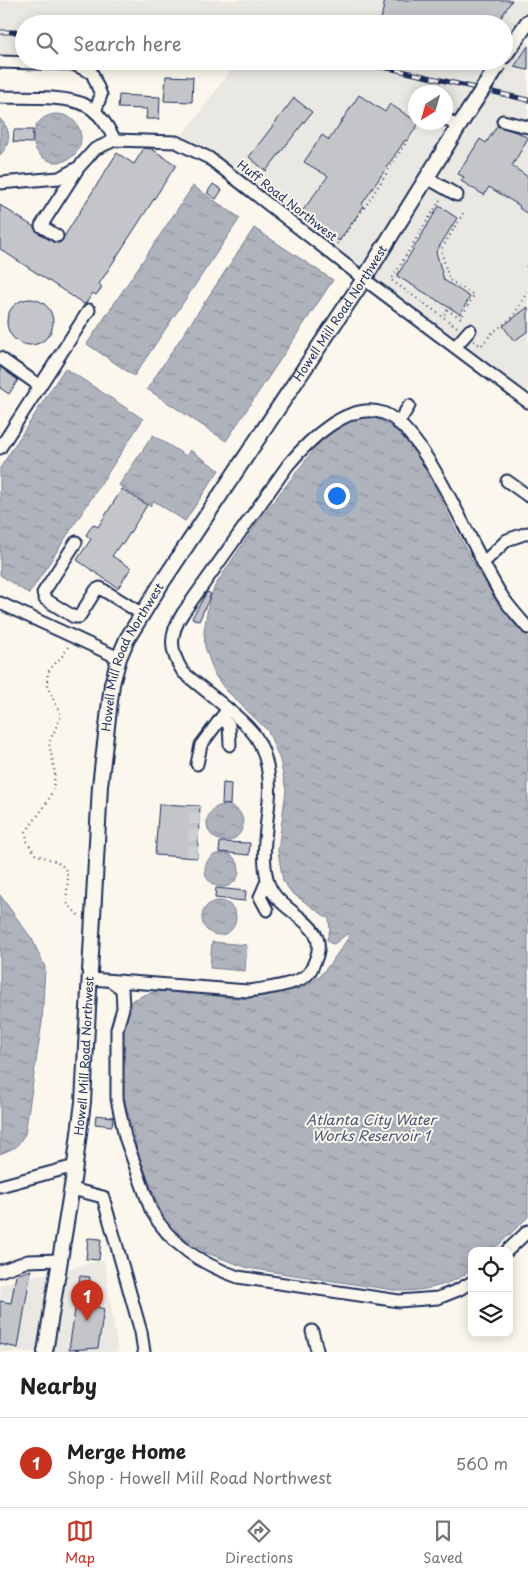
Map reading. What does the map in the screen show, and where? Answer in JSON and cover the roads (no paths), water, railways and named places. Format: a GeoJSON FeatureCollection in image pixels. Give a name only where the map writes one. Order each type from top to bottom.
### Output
{"type":"FeatureCollection","features":[{"type":"Feature","properties":{"kind":"main road","name":"Howell Mill Road Northwest"},"geometry":{"type":"LineString","coordinates":[[513,43],[528,22]]}},
{"type":"Feature","properties":{"kind":"main road","name":"Howell Mill Road Northwest"},"geometry":{"type":"LineString","coordinates":[[45,1352],[72,1188],[82,1102],[91,979],[100,786],[112,684],[119,658],[142,614],[364,279],[495,70]]}},
{"type":"Feature","properties":{"kind":"street"},"geometry":{"type":"LineString","coordinates":[[0,62],[15,62]]}},
{"type":"Feature","properties":{"kind":"street"},"geometry":{"type":"LineString","coordinates":[[84,70],[92,74],[101,95],[95,112]]}},
{"type":"Feature","properties":{"kind":"street"},"geometry":{"type":"LineString","coordinates":[[0,97],[68,100],[85,105],[105,123],[115,140]]}},
{"type":"Feature","properties":{"kind":"street"},"geometry":{"type":"LineString","coordinates":[[503,120],[528,127]]}},
{"type":"Feature","properties":{"kind":"street"},"geometry":{"type":"LineString","coordinates":[[453,122],[460,124]]}},
{"type":"Feature","properties":{"kind":"street","name":"Huff Road Northwest"},"geometry":{"type":"LineString","coordinates":[[0,183],[59,178],[79,167],[95,149],[115,140],[176,142],[209,158],[340,252],[364,279],[528,402]]}},
{"type":"Feature","properties":{"kind":"street"},"geometry":{"type":"LineString","coordinates":[[57,236],[41,226],[79,167]]}},
{"type":"Feature","properties":{"kind":"street"},"geometry":{"type":"LineString","coordinates":[[427,178],[457,195]]}},
{"type":"Feature","properties":{"kind":"street"},"geometry":{"type":"LineString","coordinates":[[0,448],[89,310]]}},
{"type":"Feature","properties":{"kind":"street"},"geometry":{"type":"LineString","coordinates":[[455,347],[465,331]]}},
{"type":"Feature","properties":{"kind":"street"},"geometry":{"type":"LineString","coordinates":[[0,358],[40,386]]}},
{"type":"Feature","properties":{"kind":"street"},"geometry":{"type":"LineString","coordinates":[[398,423],[409,406]]}},
{"type":"Feature","properties":{"kind":"street"},"geometry":{"type":"LineString","coordinates":[[91,979],[248,991],[273,987],[309,974],[320,944],[308,924],[276,897],[267,881],[263,856],[270,797],[264,754],[256,737],[224,714],[183,672],[175,659],[171,638],[175,625],[288,465],[306,444],[338,420],[349,416],[367,412],[384,413],[398,423],[423,450],[504,599],[528,628]]}},
{"type":"Feature","properties":{"kind":"street"},"geometry":{"type":"LineString","coordinates":[[507,480],[528,496]]}},
{"type":"Feature","properties":{"kind":"street"},"geometry":{"type":"LineString","coordinates":[[483,563],[507,540],[528,532]]}},
{"type":"Feature","properties":{"kind":"street"},"geometry":{"type":"LineString","coordinates":[[76,542],[44,593],[44,599],[78,618],[96,590],[100,588],[142,614]]}},
{"type":"Feature","properties":{"kind":"street"},"geometry":{"type":"LineString","coordinates":[[0,602],[119,658]]}},
{"type":"Feature","properties":{"kind":"street"},"geometry":{"type":"LineString","coordinates":[[224,714],[229,725],[230,745]]}},
{"type":"Feature","properties":{"kind":"street"},"geometry":{"type":"LineString","coordinates":[[196,764],[201,745],[224,714]]}},
{"type":"Feature","properties":{"kind":"street"},"geometry":{"type":"LineString","coordinates":[[267,881],[260,898],[267,910]]}},
{"type":"Feature","properties":{"kind":"street"},"geometry":{"type":"LineString","coordinates":[[267,976],[273,987]]}},
{"type":"Feature","properties":{"kind":"street"},"geometry":{"type":"LineString","coordinates":[[110,980],[122,989],[123,1008],[117,1029],[116,1064],[117,1099],[125,1137],[151,1210],[176,1242],[193,1256],[214,1269],[238,1277],[399,1301],[438,1298],[468,1284]]}},
{"type":"Feature","properties":{"kind":"street"},"geometry":{"type":"LineString","coordinates":[[0,1186],[75,1166]]}},
{"type":"Feature","properties":{"kind":"street"},"geometry":{"type":"LineString","coordinates":[[72,1188],[103,1196],[141,1332],[144,1352]]}},
{"type":"Feature","properties":{"kind":"street"},"geometry":{"type":"LineString","coordinates":[[511,1247],[528,1232]]}},
{"type":"Feature","properties":{"kind":"street"},"geometry":{"type":"LineString","coordinates":[[0,1271],[28,1261],[59,1260]]}},
{"type":"Feature","properties":{"kind":"street"},"geometry":{"type":"LineString","coordinates":[[312,1331],[317,1350]]}},
{"type":"Feature","properties":{"kind":"water"},"geometry":{"type":"Polygon","coordinates":[[[57,114],[66,116],[74,121],[79,129],[81,138],[79,147],[74,155],[66,160],[57,162],[48,160],[40,155],[35,147],[33,138],[35,129],[40,121],[48,116],[57,114]]]}},
{"type":"Feature","properties":{"kind":"water"},"geometry":{"type":"Polygon","coordinates":[[[0,119],[7,128],[9,137],[4,151],[0,155],[0,119]]]}},
{"type":"Feature","properties":{"kind":"water"},"geometry":{"type":"Polygon","coordinates":[[[193,186],[240,218],[134,376],[87,344],[193,186]]]}},
{"type":"Feature","properties":{"kind":"water"},"geometry":{"type":"Polygon","coordinates":[[[254,228],[333,280],[226,441],[147,389],[254,228]]]}},
{"type":"Feature","properties":{"kind":"water"},"geometry":{"type":"Polygon","coordinates":[[[65,368],[143,419],[29,594],[0,575],[0,468],[65,368]]]}},
{"type":"Feature","properties":{"kind":"water","name":"Atlanta City Water Works Reservoir 1"},"geometry":{"type":"Polygon","coordinates":[[[362,415],[370,417],[390,426],[413,446],[478,570],[509,616],[528,637],[528,1217],[496,1247],[468,1247],[468,1272],[455,1280],[438,1286],[410,1291],[248,1268],[204,1252],[179,1234],[160,1210],[138,1153],[123,1093],[121,1031],[130,1002],[157,991],[169,990],[250,998],[297,989],[309,984],[321,975],[349,937],[348,933],[334,944],[330,943],[327,939],[330,930],[329,919],[292,893],[283,881],[278,851],[286,790],[280,760],[268,731],[224,688],[215,675],[205,647],[204,631],[209,601],[215,586],[257,523],[333,425],[362,415]]]}},
{"type":"Feature","properties":{"kind":"water"},"geometry":{"type":"Polygon","coordinates":[[[153,435],[186,456],[190,450],[219,470],[185,521],[154,501],[150,506],[119,485],[153,435]]]}},
{"type":"Feature","properties":{"kind":"water"},"geometry":{"type":"Polygon","coordinates":[[[225,805],[232,806],[238,810],[242,816],[242,830],[238,836],[232,840],[225,841],[218,840],[212,836],[208,830],[207,823],[208,816],[212,810],[218,806],[225,805]]]}},
{"type":"Feature","properties":{"kind":"water"},"geometry":{"type":"Polygon","coordinates":[[[222,853],[229,854],[234,858],[238,863],[238,877],[234,882],[229,886],[222,887],[215,886],[210,882],[206,877],[205,870],[206,863],[210,858],[215,854],[222,853]]]}},
{"type":"Feature","properties":{"kind":"water"},"geometry":{"type":"Polygon","coordinates":[[[0,895],[32,939],[45,967],[42,1022],[25,1134],[16,1147],[0,1154],[0,895]]]}},
{"type":"Feature","properties":{"kind":"water"},"geometry":{"type":"Polygon","coordinates":[[[219,901],[226,902],[231,906],[235,911],[235,925],[231,930],[226,934],[219,935],[212,934],[207,930],[203,925],[202,918],[203,911],[207,906],[212,902],[219,901]]]}},
{"type":"Feature","properties":{"kind":"water"},"geometry":{"type":"Polygon","coordinates":[[[212,942],[247,945],[245,971],[210,968],[212,942]]]}},
{"type":"Feature","properties":{"kind":"tunnel"},"geometry":{"type":"LineString","coordinates":[[192,857],[195,806]]}},
{"type":"Feature","properties":{"kind":"railway"},"geometry":{"type":"LineString","coordinates":[[0,32],[15,32]]}},
{"type":"Feature","properties":{"kind":"railway"},"geometry":{"type":"LineString","coordinates":[[397,70],[528,100]]}},
{"type":"Feature","properties":{"kind":"place","name":"Merge Home"},"geometry":{"type":"Point","coordinates":[87,1321]}}]}
